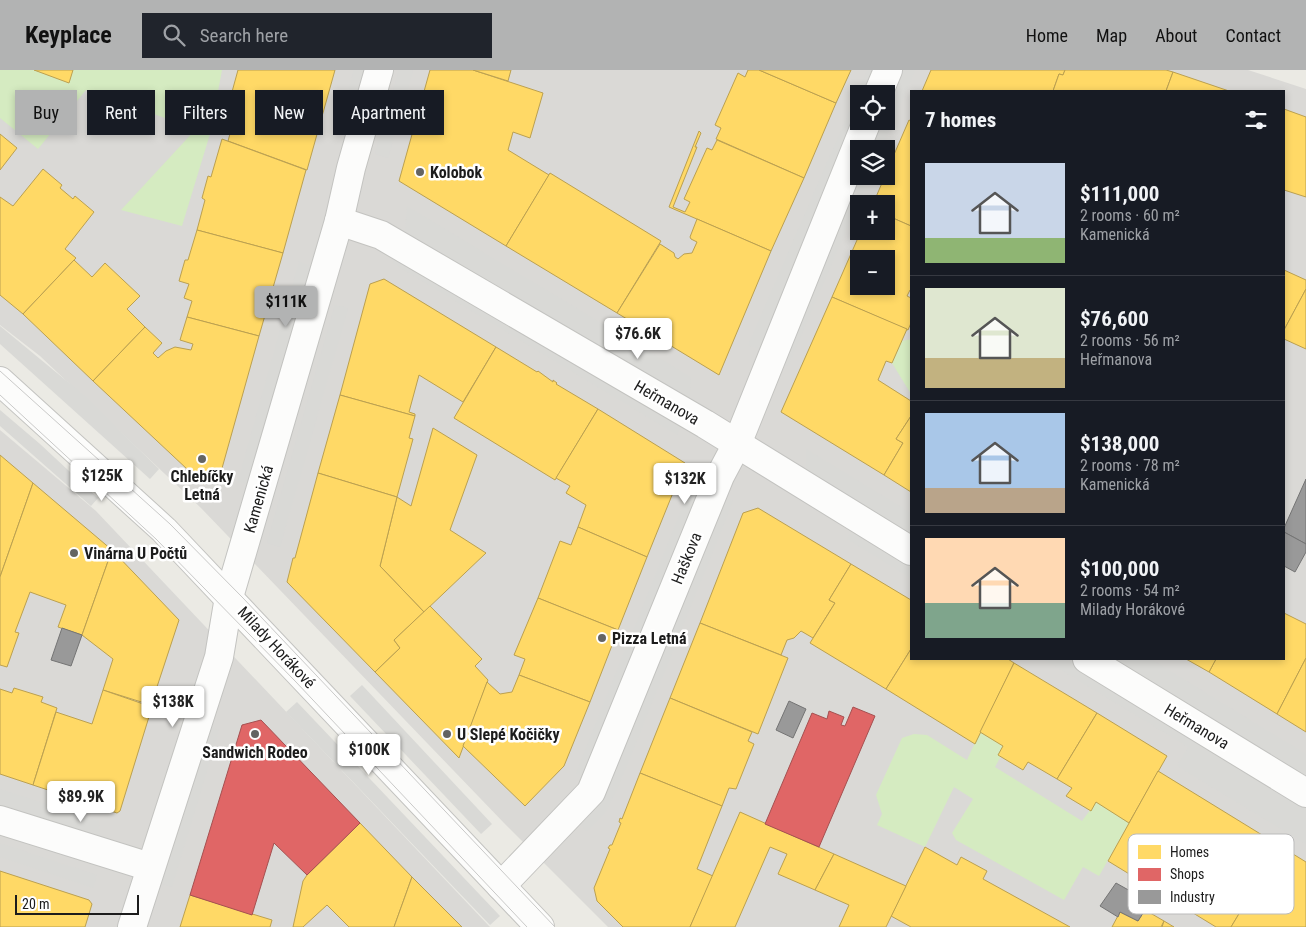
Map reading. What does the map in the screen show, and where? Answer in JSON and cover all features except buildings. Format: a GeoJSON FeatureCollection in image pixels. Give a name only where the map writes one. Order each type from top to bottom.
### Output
{"type":"FeatureCollection","features":[{"type":"Feature","properties":{"kind":"street","name":"Kamenická"},"geometry":{"type":"LineString","coordinates":[[132,927],[218,656],[229,597],[339,221],[351,168],[379,70]]}},
{"type":"Feature","properties":{"kind":"street"},"geometry":{"type":"LineString","coordinates":[[882,85],[888,70]]}},
{"type":"Feature","properties":{"kind":"street","name":"Haškova"},"geometry":{"type":"LineString","coordinates":[[501,886],[591,792],[720,476],[737,444],[863,130]]}},
{"type":"Feature","properties":{"kind":"street","name":"Heřmanova"},"geometry":{"type":"LineString","coordinates":[[339,221],[381,235],[737,444],[910,550]]}},
{"type":"Feature","properties":{"kind":"street","name":"Milady Horákové"},"geometry":{"type":"LineString","coordinates":[[0,381],[164,530],[540,927]]}},
{"type":"Feature","properties":{"kind":"street","name":"Heřmanova"},"geometry":{"type":"LineString","coordinates":[[1089,660],[1306,793]]}},
{"type":"Feature","properties":{"kind":"street"},"geometry":{"type":"LineString","coordinates":[[0,820],[150,867]]}},
{"type":"Feature","properties":{"kind":"shaded area"},"geometry":{"type":"Polygon","coordinates":[[[0,70],[1248,70],[1306,89],[1306,927],[608,927],[504,823],[201,508],[40,356],[0,325],[0,70]]]}},
{"type":"Feature","properties":{"kind":"shaded area"},"geometry":{"type":"Polygon","coordinates":[[[354,70],[365,70],[360,90],[348,90],[354,70]]]}},
{"type":"Feature","properties":{"kind":"shaded area"},"geometry":{"type":"Polygon","coordinates":[[[399,70],[413,70],[407,90],[393,90],[399,70]]]}},
{"type":"Feature","properties":{"kind":"shaded area"},"geometry":{"type":"Polygon","coordinates":[[[867,70],[881,70],[875,85],[861,85],[867,70]]]}},
{"type":"Feature","properties":{"kind":"shaded area"},"geometry":{"type":"Polygon","coordinates":[[[900,70],[915,70],[895,116],[895,85],[900,70]]]}},
{"type":"Feature","properties":{"kind":"shaded area"},"geometry":{"type":"Polygon","coordinates":[[[850,109],[850,130],[855,130],[761,350],[748,345],[850,109]]]}},
{"type":"Feature","properties":{"kind":"shaded area"},"geometry":{"type":"Polygon","coordinates":[[[874,130],[889,130],[885,140],[870,140],[874,130]]]}},
{"type":"Feature","properties":{"kind":"shaded area"},"geometry":{"type":"Polygon","coordinates":[[[380,135],[395,135],[388,158],[375,154],[380,135]]]}},
{"type":"Feature","properties":{"kind":"shaded area"},"geometry":{"type":"Polygon","coordinates":[[[855,185],[865,185],[861,195],[850,195],[855,185]]]}},
{"type":"Feature","properties":{"kind":"shaded area"},"geometry":{"type":"Polygon","coordinates":[[[850,196],[850,221],[788,366],[775,360],[850,196]]]}},
{"type":"Feature","properties":{"kind":"shaded area"},"geometry":{"type":"Polygon","coordinates":[[[407,206],[691,377],[689,407],[405,233],[407,206]]]}},
{"type":"Feature","properties":{"kind":"shaded area"},"geometry":{"type":"Polygon","coordinates":[[[399,252],[682,426],[677,435],[392,263],[399,252]]]}},
{"type":"Feature","properties":{"kind":"shaded area"},"geometry":{"type":"Polygon","coordinates":[[[299,261],[311,266],[250,485],[238,481],[299,261]]]}},
{"type":"Feature","properties":{"kind":"shaded area"},"geometry":{"type":"Polygon","coordinates":[[[335,305],[348,308],[280,547],[267,543],[335,305]]]}},
{"type":"Feature","properties":{"kind":"shaded area"},"geometry":{"type":"Polygon","coordinates":[[[0,326],[80,392],[159,469],[150,479],[0,344],[0,326]]]}},
{"type":"Feature","properties":{"kind":"shaded area"},"geometry":{"type":"Polygon","coordinates":[[[0,410],[98,498],[91,506],[0,426],[0,410]]]}},
{"type":"Feature","properties":{"kind":"shaded area"},"geometry":{"type":"Polygon","coordinates":[[[0,430],[96,511],[490,927],[0,927],[0,430]]]}},
{"type":"Feature","properties":{"kind":"shaded area"},"geometry":{"type":"Polygon","coordinates":[[[806,449],[910,512],[910,541],[806,478],[806,449]]]}},
{"type":"Feature","properties":{"kind":"shaded area"},"geometry":{"type":"Polygon","coordinates":[[[692,484],[703,488],[588,780],[576,773],[692,484]]]}},
{"type":"Feature","properties":{"kind":"shaded area"},"geometry":{"type":"Polygon","coordinates":[[[721,496],[733,501],[618,787],[603,816],[587,832],[579,822],[721,496]]]}},
{"type":"Feature","properties":{"kind":"shaded area"},"geometry":{"type":"Polygon","coordinates":[[[853,529],[910,564],[910,577],[847,539],[853,529]]]}},
{"type":"Feature","properties":{"kind":"shaded area"},"geometry":{"type":"Polygon","coordinates":[[[1045,660],[1068,660],[1306,805],[1306,844],[1294,837],[1294,834],[1289,834],[1177,766],[1188,747],[1045,660]]]}},
{"type":"Feature","properties":{"kind":"shaded area"},"geometry":{"type":"Polygon","coordinates":[[[1120,660],[1153,660],[1306,754],[1306,783],[1120,668],[1120,660]]]}},
{"type":"Feature","properties":{"kind":"shaded area"},"geometry":{"type":"Polygon","coordinates":[[[362,685],[492,824],[481,834],[350,696],[362,685]]]}},
{"type":"Feature","properties":{"kind":"shaded area"},"geometry":{"type":"Polygon","coordinates":[[[297,702],[500,916],[490,925],[286,712],[297,702]]]}},
{"type":"Feature","properties":{"kind":"shaded area"},"geometry":{"type":"Polygon","coordinates":[[[207,726],[219,730],[172,887],[159,883],[207,726]]]}},
{"type":"Feature","properties":{"kind":"shaded area"},"geometry":{"type":"Polygon","coordinates":[[[0,789],[99,821],[101,851],[0,818],[0,789]]]}},
{"type":"Feature","properties":{"kind":"shaded area"},"geometry":{"type":"Polygon","coordinates":[[[0,843],[97,875],[93,888],[0,857],[0,843]]]}},
{"type":"Feature","properties":{"kind":"green space"},"geometry":{"type":"Polygon","coordinates":[[[0,70],[34,70],[69,83],[73,70],[222,70],[218,90],[165,90],[165,118],[155,114],[155,90],[86,90],[77,101],[77,90],[15,90],[15,130],[0,118],[0,70]]]}},
{"type":"Feature","properties":{"kind":"green space"},"geometry":{"type":"Polygon","coordinates":[[[21,135],[49,135],[38,149],[21,135]]]}},
{"type":"Feature","properties":{"kind":"green space"},"geometry":{"type":"Polygon","coordinates":[[[190,135],[210,135],[182,226],[121,210],[190,135]]]}},
{"type":"Feature","properties":{"kind":"green space"},"geometry":{"type":"Polygon","coordinates":[[[910,339],[910,392],[892,363],[902,341],[910,339]]]}},
{"type":"Feature","properties":{"kind":"green space"},"geometry":{"type":"Polygon","coordinates":[[[980,732],[1003,746],[1001,756],[995,767],[1082,821],[1096,802],[1129,823],[1099,876],[1083,867],[1064,900],[956,840],[952,833],[973,799],[954,787],[925,847],[877,825],[882,814],[876,795],[902,738],[914,734],[927,735],[967,760],[980,732]]]}},
{"type":"Feature","properties":{"kind":"tram line"},"geometry":{"type":"LineString","coordinates":[[0,371],[170,524],[243,598],[555,927]]}},
{"type":"Feature","properties":{"kind":"tram line"},"geometry":{"type":"LineString","coordinates":[[0,395],[156,539],[296,682],[527,927]]}},
{"type":"Feature","properties":{"kind":"place","name":"Kolobok"},"geometry":{"type":"Point","coordinates":[420,172]}},
{"type":"Feature","properties":{"kind":"place","name":"Chlebíčky Letná"},"geometry":{"type":"Point","coordinates":[202,459]}},
{"type":"Feature","properties":{"kind":"place","name":"Vinárna U Počtů"},"geometry":{"type":"Point","coordinates":[74,553]}},
{"type":"Feature","properties":{"kind":"place","name":"Pizza Letná"},"geometry":{"type":"Point","coordinates":[602,638]}},
{"type":"Feature","properties":{"kind":"place","name":"Sandwich Rodeo"},"geometry":{"type":"Point","coordinates":[255,734]}},
{"type":"Feature","properties":{"kind":"place","name":"U Slepé Kočičky"},"geometry":{"type":"Point","coordinates":[447,734]}}]}
